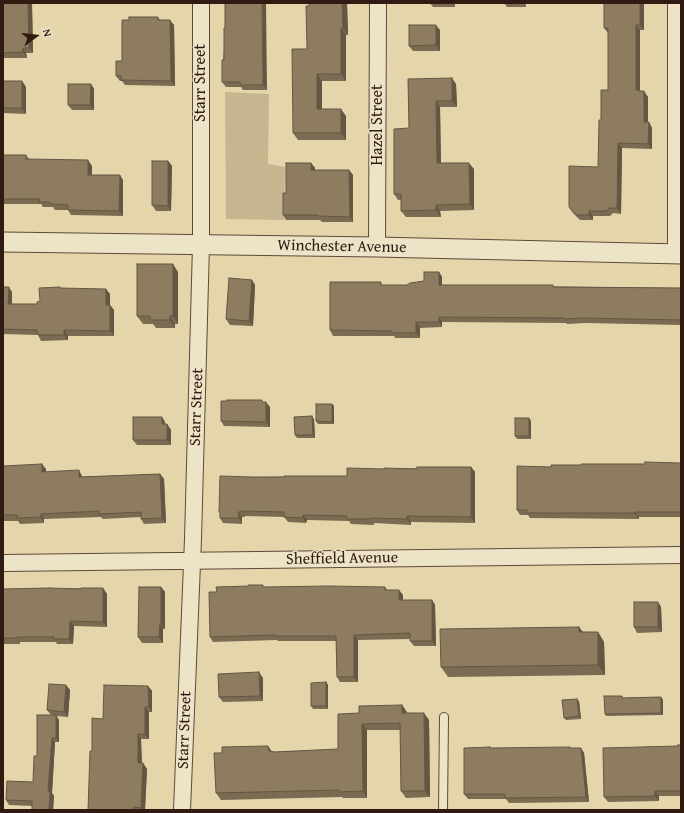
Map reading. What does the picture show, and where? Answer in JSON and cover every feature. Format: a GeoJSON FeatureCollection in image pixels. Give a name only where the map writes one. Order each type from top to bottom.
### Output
{"type":"FeatureCollection","features":[{"type":"Feature","properties":{"kind":"street","name":"Starr Street"},"geometry":{"type":"LineString","coordinates":[[182,810],[192,561],[201,245],[201,3]]}},
{"type":"Feature","properties":{"kind":"street","name":"Hazel Street"},"geometry":{"type":"LineString","coordinates":[[377,247],[378,3]]}},
{"type":"Feature","properties":{"kind":"street"},"geometry":{"type":"LineString","coordinates":[[676,3],[678,254]]}},
{"type":"Feature","properties":{"kind":"street","name":"Winchester Avenue"},"geometry":{"type":"LineString","coordinates":[[3,242],[377,247],[678,254]]}},
{"type":"Feature","properties":{"kind":"street","name":"Sheffield Avenue"},"geometry":{"type":"LineString","coordinates":[[3,564],[681,555]]}},
{"type":"Feature","properties":{"kind":"lane"},"geometry":{"type":"LineString","coordinates":[[442,810],[444,717]]}},
{"type":"Feature","properties":{"kind":"shaded area"},"geometry":{"type":"Polygon","coordinates":[[[225,92],[269,94],[268,164],[285,167],[284,220],[226,219],[225,92]]]}},
{"type":"Feature","properties":{"kind":"building"},"geometry":{"type":"Polygon","coordinates":[[[3,3],[28,3],[29,48],[23,48],[23,52],[3,53],[3,3]]]}},
{"type":"Feature","properties":{"kind":"building"},"geometry":{"type":"Polygon","coordinates":[[[225,3],[262,3],[263,85],[240,85],[240,82],[222,82],[225,3]]]}},
{"type":"Feature","properties":{"kind":"building"},"geometry":{"type":"Polygon","coordinates":[[[309,3],[342,3],[343,28],[341,28],[341,74],[317,74],[317,109],[341,109],[341,133],[293,133],[292,49],[307,49],[306,6],[309,6],[309,3]]]}},
{"type":"Feature","properties":{"kind":"building"},"geometry":{"type":"Polygon","coordinates":[[[604,3],[640,3],[640,25],[636,25],[636,90],[644,91],[644,122],[649,122],[648,144],[618,143],[617,208],[609,208],[606,211],[589,211],[589,215],[576,215],[569,207],[569,166],[598,167],[601,90],[608,90],[608,28],[604,28],[604,3]]]}},
{"type":"Feature","properties":{"kind":"building"},"geometry":{"type":"Polygon","coordinates":[[[129,17],[158,17],[158,20],[170,20],[171,81],[121,80],[121,76],[116,76],[116,61],[122,61],[122,20],[129,20],[129,17]]]}},
{"type":"Feature","properties":{"kind":"building"},"geometry":{"type":"Polygon","coordinates":[[[409,25],[436,25],[436,45],[409,46],[409,25]]]}},
{"type":"Feature","properties":{"kind":"building"},"geometry":{"type":"Polygon","coordinates":[[[452,78],[452,101],[436,101],[437,163],[469,163],[470,204],[436,205],[436,210],[401,211],[401,194],[394,194],[394,129],[409,128],[408,79],[452,78]]]}},
{"type":"Feature","properties":{"kind":"building"},"geometry":{"type":"Polygon","coordinates":[[[3,81],[22,81],[22,108],[3,108],[3,81]]]}},
{"type":"Feature","properties":{"kind":"building"},"geometry":{"type":"Polygon","coordinates":[[[68,84],[91,84],[90,105],[68,105],[68,84]]]}},
{"type":"Feature","properties":{"kind":"building"},"geometry":{"type":"Polygon","coordinates":[[[3,155],[26,155],[26,159],[88,160],[88,175],[120,175],[119,211],[68,210],[68,205],[39,202],[40,199],[3,199],[3,155]]]}},
{"type":"Feature","properties":{"kind":"building"},"geometry":{"type":"Polygon","coordinates":[[[152,161],[168,161],[168,206],[152,205],[152,161]]]}},
{"type":"Feature","properties":{"kind":"building"},"geometry":{"type":"Polygon","coordinates":[[[286,163],[311,163],[311,170],[349,170],[350,217],[283,215],[283,193],[286,193],[286,163]]]}},
{"type":"Feature","properties":{"kind":"building"},"geometry":{"type":"Polygon","coordinates":[[[137,264],[173,264],[173,316],[170,316],[170,320],[150,320],[150,316],[137,316],[137,264]]]}},
{"type":"Feature","properties":{"kind":"building"},"geometry":{"type":"Polygon","coordinates":[[[424,272],[439,272],[439,285],[553,285],[553,287],[681,288],[681,320],[439,317],[439,322],[416,322],[416,333],[330,330],[330,282],[381,282],[381,285],[407,285],[410,283],[424,281],[424,272]]]}},
{"type":"Feature","properties":{"kind":"building"},"geometry":{"type":"Polygon","coordinates":[[[229,278],[252,280],[249,321],[226,319],[229,278]]]}},
{"type":"Feature","properties":{"kind":"building"},"geometry":{"type":"Polygon","coordinates":[[[3,287],[9,287],[8,304],[37,304],[37,302],[40,301],[39,288],[60,287],[106,289],[106,305],[110,305],[110,331],[64,330],[64,335],[38,335],[37,330],[3,329],[3,287]]]}},
{"type":"Feature","properties":{"kind":"building"},"geometry":{"type":"Polygon","coordinates":[[[262,400],[262,402],[266,402],[266,422],[221,421],[221,401],[262,400]]]}},
{"type":"Feature","properties":{"kind":"building"},"geometry":{"type":"Polygon","coordinates":[[[316,404],[332,404],[332,422],[316,421],[316,404]]]}},
{"type":"Feature","properties":{"kind":"building"},"geometry":{"type":"Polygon","coordinates":[[[312,416],[313,435],[295,435],[294,417],[312,416]]]}},
{"type":"Feature","properties":{"kind":"building"},"geometry":{"type":"Polygon","coordinates":[[[133,417],[162,417],[162,424],[167,424],[167,440],[133,440],[133,417]]]}},
{"type":"Feature","properties":{"kind":"building"},"geometry":{"type":"Polygon","coordinates":[[[515,418],[529,418],[529,436],[515,436],[515,418]]]}},
{"type":"Feature","properties":{"kind":"building"},"geometry":{"type":"Polygon","coordinates":[[[645,462],[681,463],[681,512],[527,513],[527,510],[517,510],[517,466],[551,467],[551,465],[581,464],[645,464],[645,462]]]}},
{"type":"Feature","properties":{"kind":"building"},"geometry":{"type":"Polygon","coordinates":[[[42,464],[42,472],[79,470],[79,477],[160,474],[162,518],[141,519],[141,512],[99,514],[99,511],[41,514],[41,517],[17,518],[17,515],[3,515],[3,466],[42,464]]]}},
{"type":"Feature","properties":{"kind":"building"},"geometry":{"type":"Polygon","coordinates":[[[417,467],[471,467],[471,517],[407,516],[407,519],[347,519],[347,516],[303,515],[303,518],[284,517],[284,512],[241,511],[238,512],[239,518],[220,518],[220,476],[347,476],[347,468],[417,469],[417,467]]]}},
{"type":"Feature","properties":{"kind":"building"},"geometry":{"type":"Polygon","coordinates":[[[263,585],[263,587],[385,587],[385,590],[399,590],[399,600],[432,600],[432,641],[410,641],[410,633],[354,635],[354,677],[337,677],[336,636],[275,635],[210,637],[209,592],[217,592],[216,587],[263,585]]]}},
{"type":"Feature","properties":{"kind":"building"},"geometry":{"type":"Polygon","coordinates":[[[139,587],[161,587],[161,623],[159,637],[138,637],[139,587]]]}},
{"type":"Feature","properties":{"kind":"building"},"geometry":{"type":"Polygon","coordinates":[[[103,588],[103,622],[70,621],[69,639],[53,639],[54,637],[3,638],[3,589],[103,588]]]}},
{"type":"Feature","properties":{"kind":"building"},"geometry":{"type":"Polygon","coordinates":[[[634,602],[658,602],[658,627],[634,627],[634,602]]]}},
{"type":"Feature","properties":{"kind":"building"},"geometry":{"type":"Polygon","coordinates":[[[579,627],[579,632],[598,632],[598,665],[441,667],[440,629],[579,627]]]}},
{"type":"Feature","properties":{"kind":"building"},"geometry":{"type":"Polygon","coordinates":[[[259,672],[260,696],[219,697],[218,674],[259,672]]]}},
{"type":"Feature","properties":{"kind":"building"},"geometry":{"type":"Polygon","coordinates":[[[326,682],[326,706],[311,706],[311,683],[326,682]]]}},
{"type":"Feature","properties":{"kind":"building"},"geometry":{"type":"Polygon","coordinates":[[[49,684],[66,685],[64,712],[47,710],[49,684]]]}},
{"type":"Feature","properties":{"kind":"building"},"geometry":{"type":"Polygon","coordinates":[[[104,685],[148,686],[149,707],[145,707],[145,734],[138,734],[138,763],[143,763],[141,808],[134,807],[133,810],[88,810],[90,751],[92,751],[92,718],[103,719],[104,685]]]}},
{"type":"Feature","properties":{"kind":"building"},"geometry":{"type":"Polygon","coordinates":[[[604,696],[622,696],[622,698],[661,697],[661,713],[605,714],[604,696]]]}},
{"type":"Feature","properties":{"kind":"building"},"geometry":{"type":"Polygon","coordinates":[[[577,699],[579,716],[564,718],[562,700],[577,699]]]}},
{"type":"Feature","properties":{"kind":"building"},"geometry":{"type":"Polygon","coordinates":[[[402,705],[402,713],[424,713],[425,791],[401,791],[400,723],[362,724],[363,791],[339,792],[339,790],[216,793],[214,753],[222,753],[222,747],[268,746],[269,751],[275,752],[338,749],[338,714],[359,713],[359,706],[402,705]]]}},
{"type":"Feature","properties":{"kind":"building"},"geometry":{"type":"Polygon","coordinates":[[[37,715],[56,715],[56,738],[52,738],[48,791],[50,791],[49,810],[33,810],[32,801],[6,800],[7,781],[33,782],[34,756],[37,756],[37,715]]]}},
{"type":"Feature","properties":{"kind":"building"},"geometry":{"type":"Polygon","coordinates":[[[681,745],[681,791],[655,791],[655,796],[604,797],[603,748],[681,745]]]}},
{"type":"Feature","properties":{"kind":"building"},"geometry":{"type":"Polygon","coordinates":[[[464,748],[581,748],[586,797],[505,798],[505,794],[464,794],[464,748]]]}}]}
